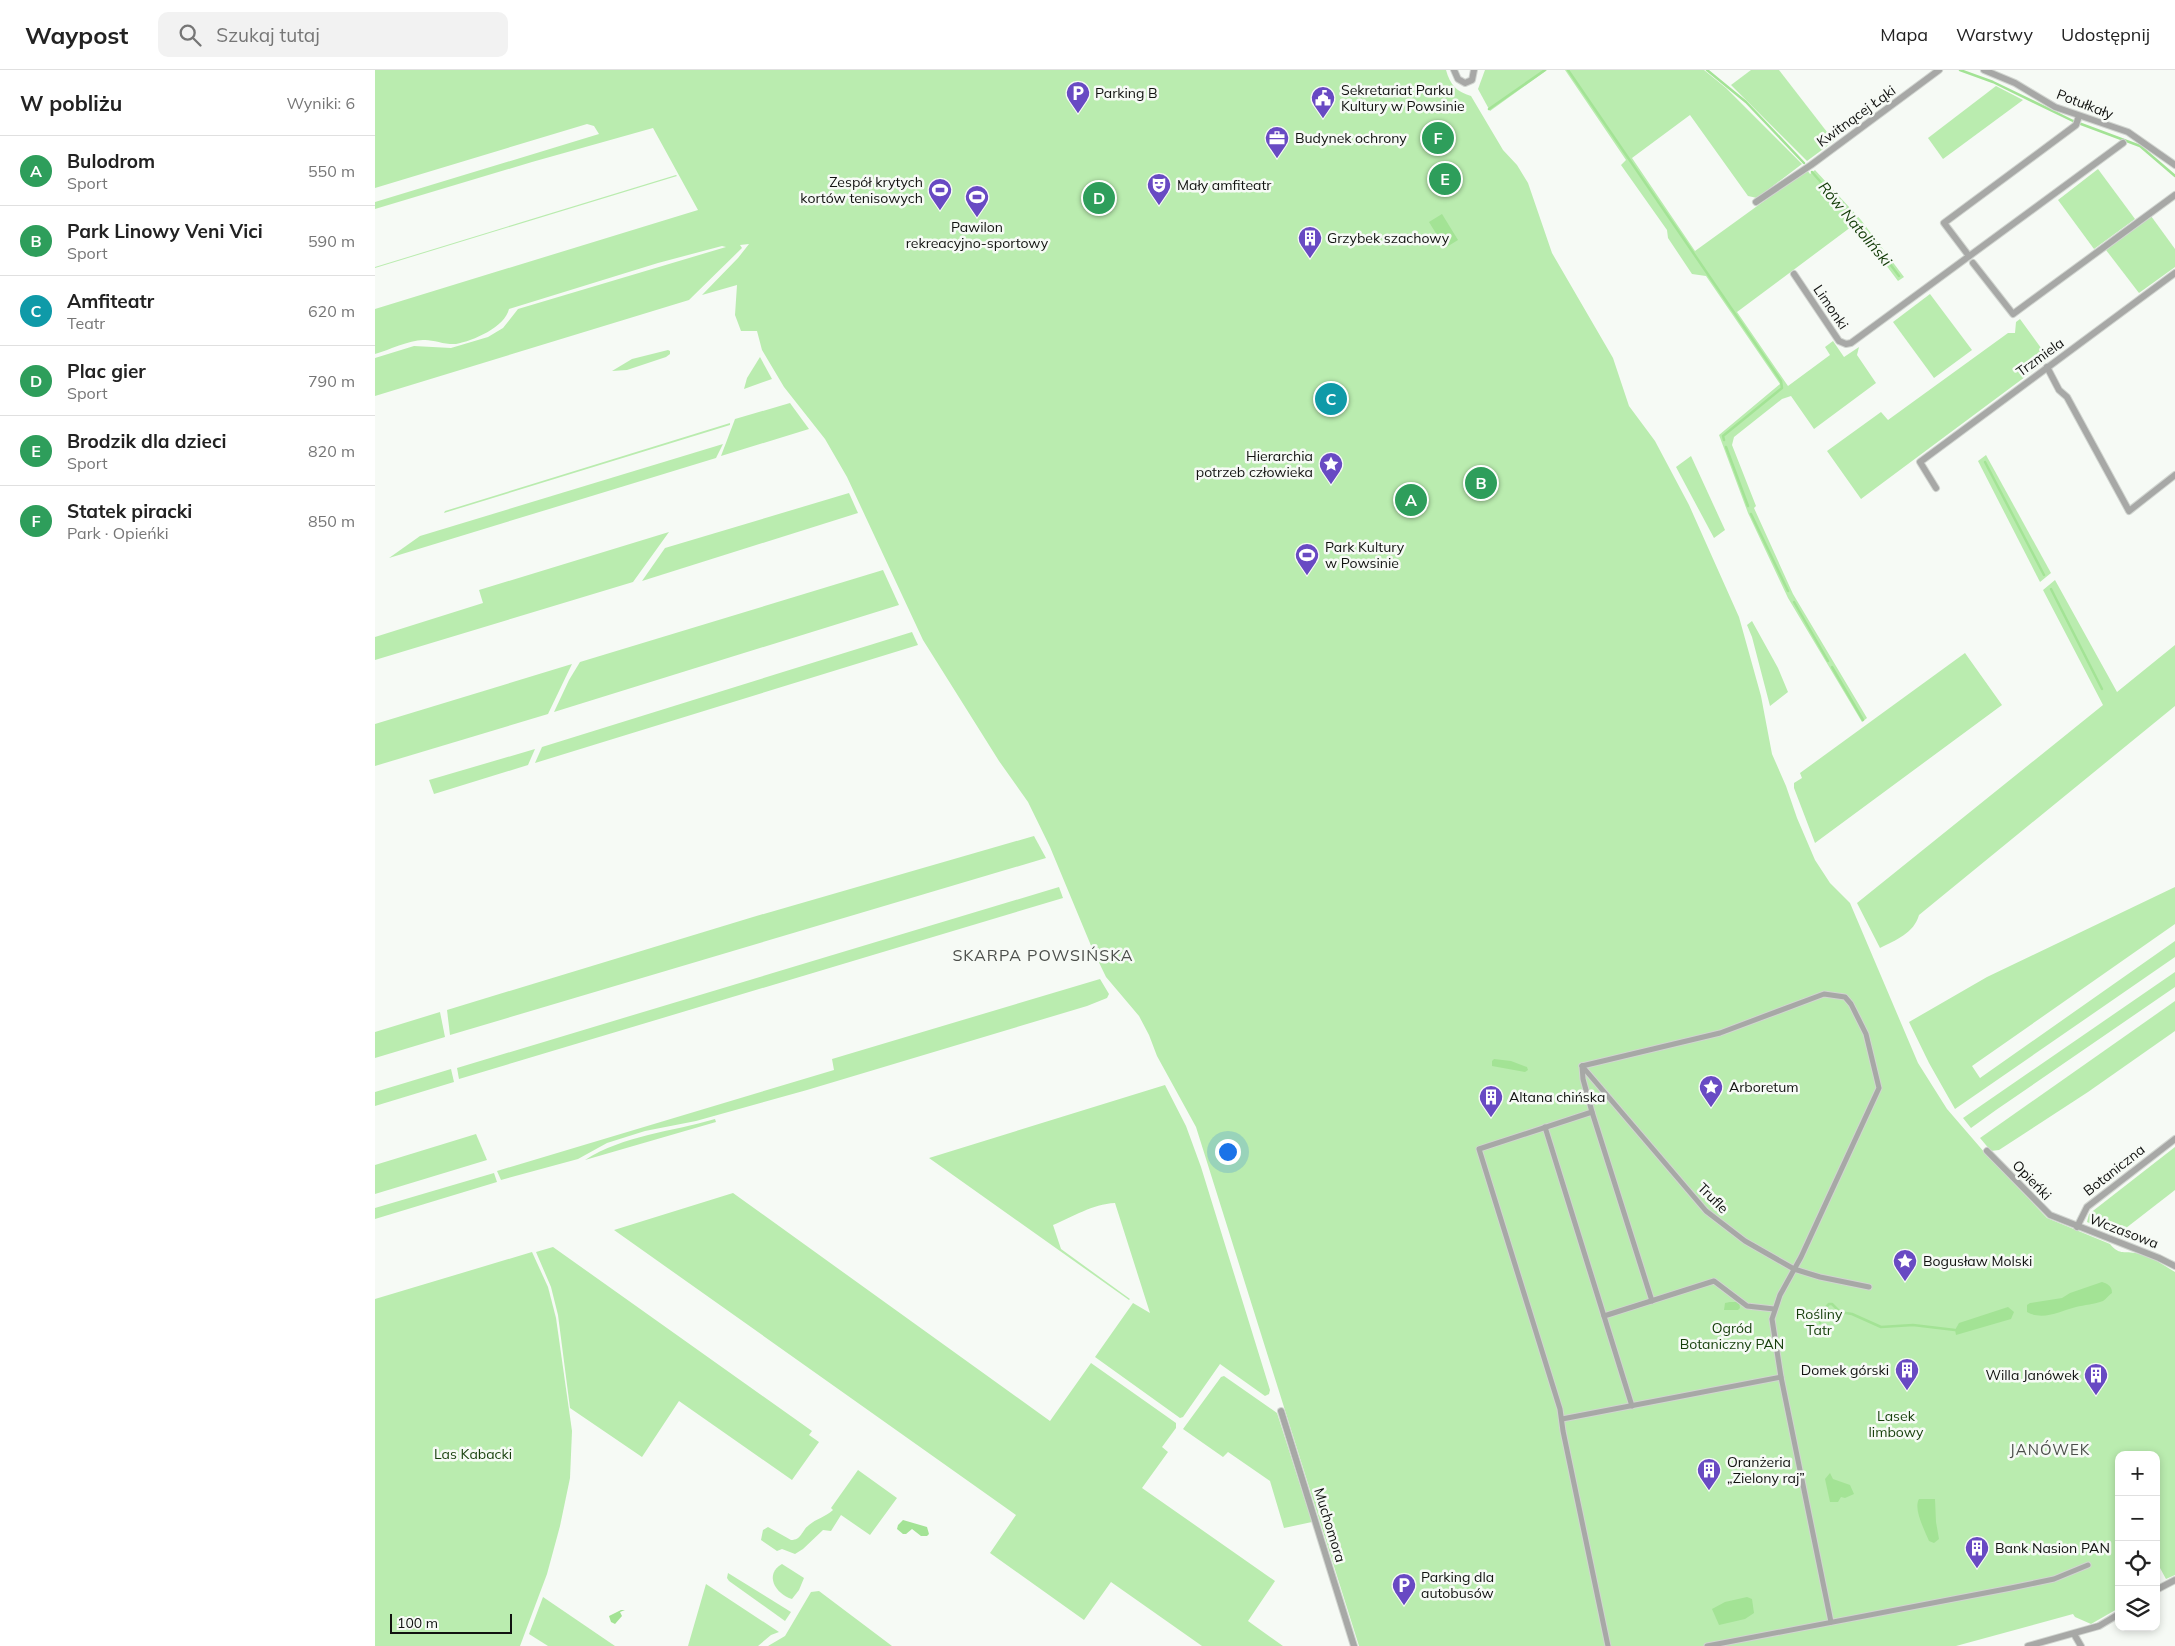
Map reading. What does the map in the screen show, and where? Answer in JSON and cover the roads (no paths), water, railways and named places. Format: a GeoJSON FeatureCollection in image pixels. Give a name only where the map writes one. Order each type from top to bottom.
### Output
{"type":"FeatureCollection","features":[{"type":"Feature","properties":{"kind":"street"},"geometry":{"type":"LineString","coordinates":[[1454,70],[1458,79],[1465,82],[1472,80],[1474,70]]}},
{"type":"Feature","properties":{"kind":"street","name":"Kwitnącej Łąki"},"geometry":{"type":"LineString","coordinates":[[1756,202],[1811,165],[1939,70]]}},
{"type":"Feature","properties":{"kind":"street","name":"Potułkały"},"geometry":{"type":"LineString","coordinates":[[1984,70],[2015,83],[2078,120],[2128,132],[2175,165]]}},
{"type":"Feature","properties":{"kind":"street"},"geometry":{"type":"LineString","coordinates":[[2078,120],[1945,223],[1969,256],[2123,143]]}},
{"type":"Feature","properties":{"kind":"street"},"geometry":{"type":"LineString","coordinates":[[1973,263],[2013,314],[2175,195]]}},
{"type":"Feature","properties":{"kind":"street","name":"Limonki"},"geometry":{"type":"LineString","coordinates":[[1794,274],[1839,341],[1846,344],[1853,342],[1969,256]]}},
{"type":"Feature","properties":{"kind":"street","name":"Trzmiela"},"geometry":{"type":"LineString","coordinates":[[1937,488],[1921,462],[2175,273]]}},
{"type":"Feature","properties":{"kind":"street"},"geometry":{"type":"LineString","coordinates":[[2047,368],[2059,390],[2067,398],[2129,511],[2175,475]]}},
{"type":"Feature","properties":{"kind":"street"},"geometry":{"type":"LineString","coordinates":[[1652,1301],[1592,1112],[1583,1079],[1582,1066],[1720,1033],[1825,994],[1845,997],[1851,1004],[1866,1034],[1879,1088],[1801,1257],[1774,1309],[1772,1329],[1831,1622]]}},
{"type":"Feature","properties":{"kind":"street","name":"Trufle"},"geometry":{"type":"LineString","coordinates":[[1582,1066],[1706,1211],[1745,1242],[1794,1269],[1819,1277],[1869,1287]]}},
{"type":"Feature","properties":{"kind":"street"},"geometry":{"type":"LineString","coordinates":[[1592,1112],[1479,1148],[1561,1409],[1608,1646]]}},
{"type":"Feature","properties":{"kind":"street"},"geometry":{"type":"LineString","coordinates":[[1545,1127],[1632,1406]]}},
{"type":"Feature","properties":{"kind":"street","name":"Botaniczna"},"geometry":{"type":"LineString","coordinates":[[2077,1226],[2087,1207],[2175,1139]]}},
{"type":"Feature","properties":{"kind":"street","name":"Opieńki"},"geometry":{"type":"LineString","coordinates":[[1987,1151],[2042,1208],[2050,1215],[2063,1220]]}},
{"type":"Feature","properties":{"kind":"street","name":"Wczasowa"},"geometry":{"type":"LineString","coordinates":[[2063,1220],[2175,1266]]}},
{"type":"Feature","properties":{"kind":"street"},"geometry":{"type":"LineString","coordinates":[[1604,1316],[1714,1281],[1747,1306],[1774,1309]]}},
{"type":"Feature","properties":{"kind":"street"},"geometry":{"type":"LineString","coordinates":[[1562,1419],[1781,1377]]}},
{"type":"Feature","properties":{"kind":"street","name":"Muchomora"},"geometry":{"type":"LineString","coordinates":[[1281,1411],[1355,1646]]}},
{"type":"Feature","properties":{"kind":"street"},"geometry":{"type":"LineString","coordinates":[[1707,1646],[2054,1578],[2088,1565]]}},
{"type":"Feature","properties":{"kind":"street"},"geometry":{"type":"LineString","coordinates":[[2160,1588],[2175,1580]]}},
{"type":"Feature","properties":{"kind":"street"},"geometry":{"type":"LineString","coordinates":[[2028,1646],[2099,1626],[2115,1616]]}},
{"type":"Feature","properties":{"kind":"street"},"geometry":{"type":"LineString","coordinates":[[2074,1634],[2081,1646]]}},
{"type":"Feature","properties":{"kind":"waterway"},"geometry":{"type":"LineString","coordinates":[[1489,109],[1545,70]]}},
{"type":"Feature","properties":{"kind":"waterway"},"geometry":{"type":"LineString","coordinates":[[1568,70],[1781,381],[1782,388],[1723,436],[1724,440]]}},
{"type":"Feature","properties":{"kind":"waterway","name":"Rów Natoliński"},"geometry":{"type":"LineString","coordinates":[[1707,70],[1746,102],[1804,163]]}},
{"type":"Feature","properties":{"kind":"waterway"},"geometry":{"type":"LineString","coordinates":[[1960,70],[1993,82],[2073,121],[2140,146],[2175,176]]}},
{"type":"Feature","properties":{"kind":"waterway","name":"Rów Natoliński"},"geometry":{"type":"LineString","coordinates":[[1812,172],[1875,244],[1899,276]]}},
{"type":"Feature","properties":{"kind":"waterway"},"geometry":{"type":"LineString","coordinates":[[1726,447],[1748,506]]}},
{"type":"Feature","properties":{"kind":"waterway"},"geometry":{"type":"LineString","coordinates":[[1985,462],[2044,575]]}},
{"type":"Feature","properties":{"kind":"waterway"},"geometry":{"type":"LineString","coordinates":[[1751,514],[1788,591]]}},
{"type":"Feature","properties":{"kind":"waterway"},"geometry":{"type":"LineString","coordinates":[[2051,589],[2102,689]]}},
{"type":"Feature","properties":{"kind":"waterway"},"geometry":{"type":"LineString","coordinates":[[1794,602],[1828,661]]}},
{"type":"Feature","properties":{"kind":"waterway"},"geometry":{"type":"LineString","coordinates":[[1832,667],[1863,720]]}},
{"type":"Feature","properties":{"kind":"waterway"},"geometry":{"type":"LineString","coordinates":[[1820,1323],[1824,1310],[1829,1304],[1832,1304],[1840,1312],[1852,1314],[1881,1327],[1913,1325],[1955,1330]]}},
{"type":"Feature","properties":{"kind":"place","name":"Parking B"},"geometry":{"type":"Point","coordinates":[1078,114]}},
{"type":"Feature","properties":{"kind":"place","name":"Sekretariat Parku Kultury w Powsinie"},"geometry":{"type":"Point","coordinates":[1323,119]}},
{"type":"Feature","properties":{"kind":"place","name":"Statek piracki"},"geometry":{"type":"Point","coordinates":[1438,138]}},
{"type":"Feature","properties":{"kind":"place","name":"Budynek ochrony"},"geometry":{"type":"Point","coordinates":[1277,159]}},
{"type":"Feature","properties":{"kind":"place","name":"Brodzik dla dzieci"},"geometry":{"type":"Point","coordinates":[1445,179]}},
{"type":"Feature","properties":{"kind":"place","name":"Plac gier"},"geometry":{"type":"Point","coordinates":[1099,198]}},
{"type":"Feature","properties":{"kind":"place","name":"Mały amfiteatr"},"geometry":{"type":"Point","coordinates":[1159,206]}},
{"type":"Feature","properties":{"kind":"place","name":"Zespół krytych kortów tenisowych"},"geometry":{"type":"Point","coordinates":[940,211]}},
{"type":"Feature","properties":{"kind":"place","name":"Pawilon rekreacyjno-sportowy"},"geometry":{"type":"Point","coordinates":[977,218]}},
{"type":"Feature","properties":{"kind":"place","name":"Grzybek szachowy"},"geometry":{"type":"Point","coordinates":[1310,259]}},
{"type":"Feature","properties":{"kind":"place","name":"Amfiteatr"},"geometry":{"type":"Point","coordinates":[1331,399]}},
{"type":"Feature","properties":{"kind":"place","name":"Park Linowy Veni Vici"},"geometry":{"type":"Point","coordinates":[1481,483]}},
{"type":"Feature","properties":{"kind":"place","name":"Hierarchia potrzeb człowieka"},"geometry":{"type":"Point","coordinates":[1331,485]}},
{"type":"Feature","properties":{"kind":"place","name":"Bulodrom"},"geometry":{"type":"Point","coordinates":[1411,500]}},
{"type":"Feature","properties":{"kind":"place","name":"Park Kultury w Powsinie"},"geometry":{"type":"Point","coordinates":[1307,576]}},
{"type":"Feature","properties":{"kind":"place","name":"Arboretum"},"geometry":{"type":"Point","coordinates":[1711,1108]}},
{"type":"Feature","properties":{"kind":"place","name":"Altana chińska"},"geometry":{"type":"Point","coordinates":[1491,1118]}},
{"type":"Feature","properties":{"kind":"place","name":"Bogusław Molski"},"geometry":{"type":"Point","coordinates":[1905,1282]}},
{"type":"Feature","properties":{"kind":"place","name":"Domek górski"},"geometry":{"type":"Point","coordinates":[1907,1391]}},
{"type":"Feature","properties":{"kind":"place","name":"Willa Janówek"},"geometry":{"type":"Point","coordinates":[2096,1396]}},
{"type":"Feature","properties":{"kind":"place","name":"Oranżeria „Zielony raj”"},"geometry":{"type":"Point","coordinates":[1709,1491]}},
{"type":"Feature","properties":{"kind":"place","name":"Bank Nasion PAN"},"geometry":{"type":"Point","coordinates":[1977,1569]}},
{"type":"Feature","properties":{"kind":"place","name":"Parking dla autobusów"},"geometry":{"type":"Point","coordinates":[1404,1606]}},
{"type":"Feature","properties":{"kind":"district","name":"SKARPA POWSIŃSKA"},"geometry":{"type":"Point","coordinates":[1043,955]}},
{"type":"Feature","properties":{"kind":"district","name":"JANÓWEK"},"geometry":{"type":"Point","coordinates":[2050,1450]}},
{"type":"Feature","properties":{"kind":"park label","name":"Rośliny Tatr"},"geometry":{"type":"Point","coordinates":[1819,1322]}},
{"type":"Feature","properties":{"kind":"park label","name":"Ogród Botaniczny PAN"},"geometry":{"type":"Point","coordinates":[1732,1336]}},
{"type":"Feature","properties":{"kind":"park label","name":"Lasek limbowy"},"geometry":{"type":"Point","coordinates":[1896,1424]}},
{"type":"Feature","properties":{"kind":"park label","name":"Las Kabacki"},"geometry":{"type":"Point","coordinates":[473,1454]}}]}
